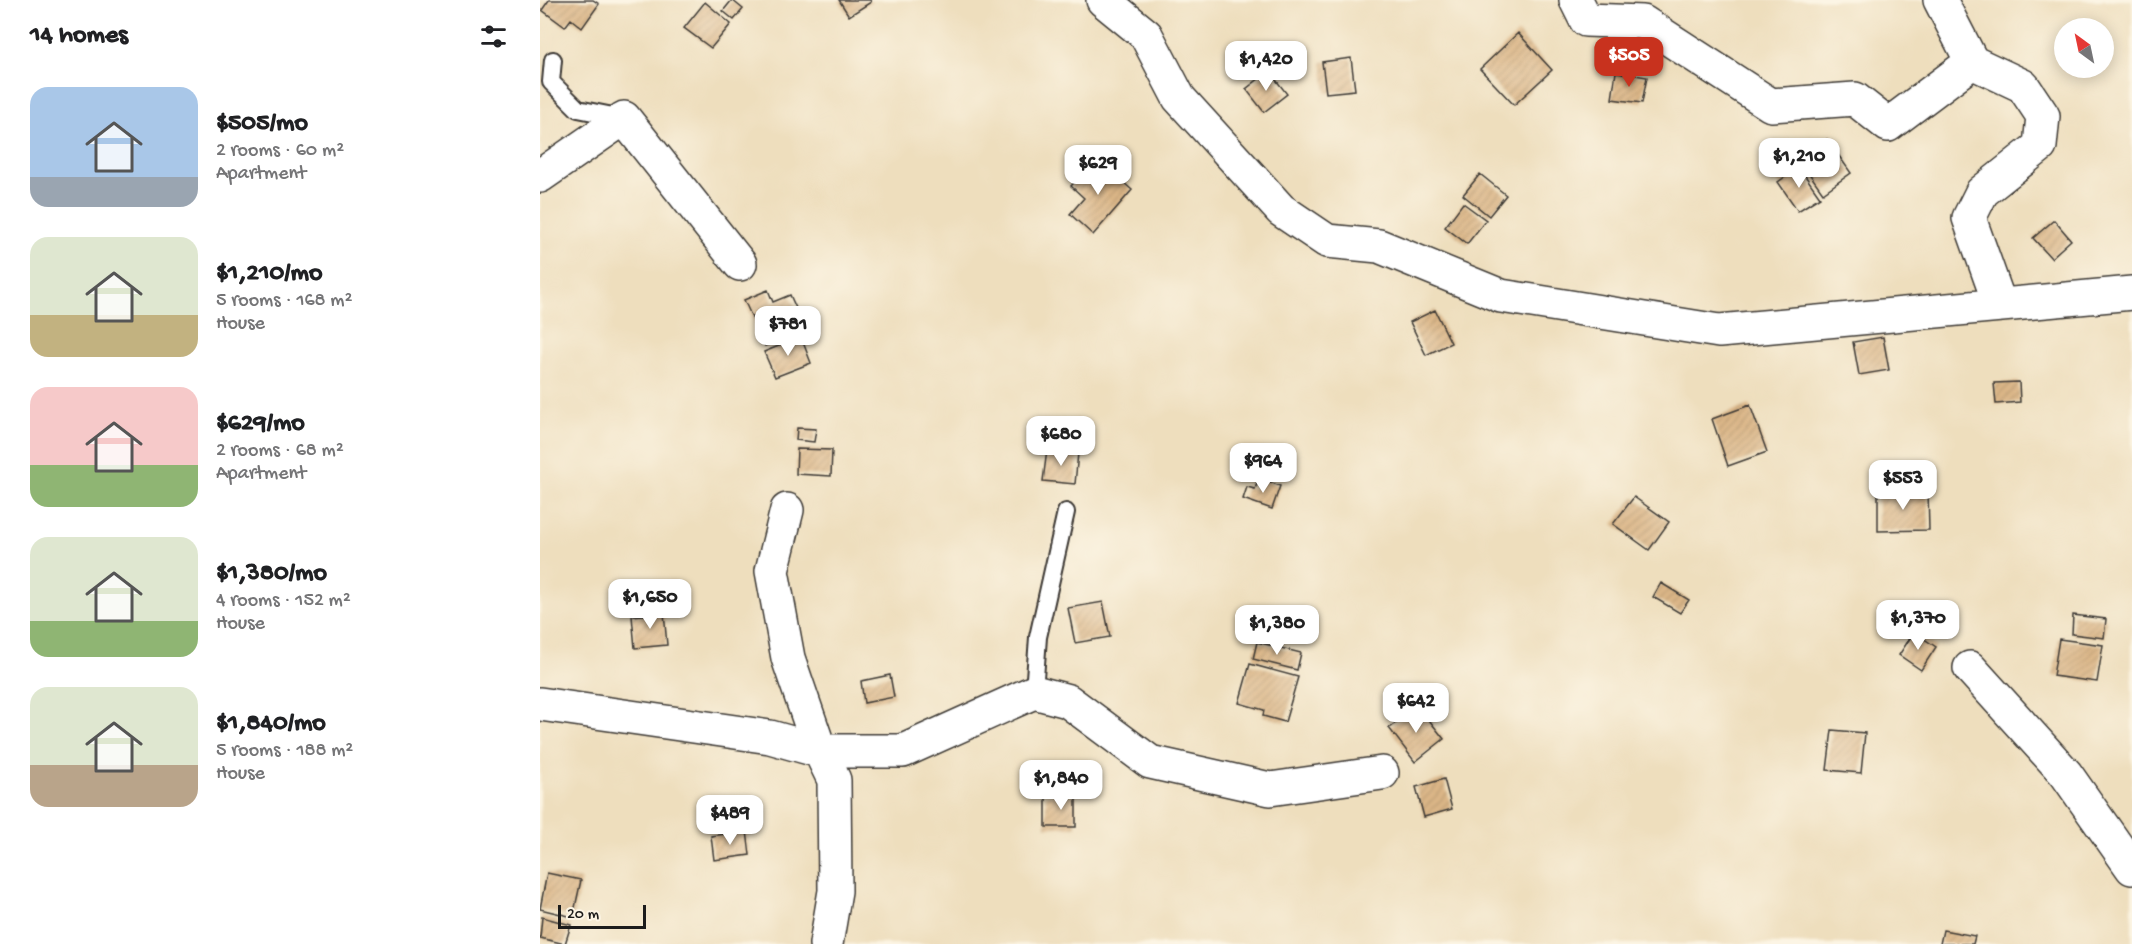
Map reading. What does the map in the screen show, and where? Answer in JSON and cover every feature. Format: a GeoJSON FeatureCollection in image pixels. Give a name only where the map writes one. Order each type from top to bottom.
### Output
{"type":"FeatureCollection","features":[{"type":"Feature","properties":{"kind":"street"},"geometry":{"type":"LineString","coordinates":[[1103,0],[1146,35],[1179,98],[1281,210],[1327,241],[1379,246],[1501,296],[1719,332],[2132,293]]}},
{"type":"Feature","properties":{"kind":"street"},"geometry":{"type":"LineString","coordinates":[[1576,0],[1586,20],[1643,22],[1771,105],[1855,99],[1888,125],[1972,62]]}},
{"type":"Feature","properties":{"kind":"street"},"geometry":{"type":"LineString","coordinates":[[1942,1],[1972,62],[2023,86],[2043,117],[2040,147],[1982,192],[1969,218],[2000,305]]}},
{"type":"Feature","properties":{"kind":"street"},"geometry":{"type":"LineString","coordinates":[[540,176],[624,118],[740,264]]}},
{"type":"Feature","properties":{"kind":"street"},"geometry":{"type":"LineString","coordinates":[[787,510],[772,571],[788,658],[820,751],[834,780],[835,891],[826,944]]}},
{"type":"Feature","properties":{"kind":"street"},"geometry":{"type":"LineString","coordinates":[[1970,668],[2066,774],[2132,868]]}},
{"type":"Feature","properties":{"kind":"street"},"geometry":{"type":"LineString","coordinates":[[540,704],[770,737],[820,751],[903,751],[1034,692],[1068,701],[1150,762],[1270,789],[1382,773]]}},
{"type":"Feature","properties":{"kind":"lane"},"geometry":{"type":"LineString","coordinates":[[553,60],[551,82],[578,109],[624,118]]}},
{"type":"Feature","properties":{"kind":"lane"},"geometry":{"type":"LineString","coordinates":[[1034,692],[1038,637],[1066,512]]}},
{"type":"Feature","properties":{"kind":"building"},"geometry":{"type":"Polygon","coordinates":[[[549,0],[593,0],[599,4],[582,28],[571,19],[565,27],[542,10],[549,0]]]}},
{"type":"Feature","properties":{"kind":"building"},"geometry":{"type":"Polygon","coordinates":[[[732,0],[743,9],[734,20],[723,11],[732,0]]]}},
{"type":"Feature","properties":{"kind":"building"},"geometry":{"type":"Polygon","coordinates":[[[839,0],[870,0],[871,2],[849,16],[839,0]]]}},
{"type":"Feature","properties":{"kind":"building"},"geometry":{"type":"Polygon","coordinates":[[[705,2],[731,24],[711,48],[684,28],[705,2]]]}},
{"type":"Feature","properties":{"kind":"building"},"geometry":{"type":"Polygon","coordinates":[[[1518,33],[1552,70],[1514,105],[1480,69],[1518,33]]]}},
{"type":"Feature","properties":{"kind":"building"},"geometry":{"type":"Polygon","coordinates":[[[1351,58],[1355,90],[1326,93],[1322,62],[1351,58]]]}},
{"type":"Feature","properties":{"kind":"building"},"geometry":{"type":"Polygon","coordinates":[[[1269,71],[1287,94],[1264,112],[1246,89],[1269,71]]]}},
{"type":"Feature","properties":{"kind":"building"},"geometry":{"type":"Polygon","coordinates":[[[1616,72],[1647,77],[1642,103],[1612,99],[1616,72]]]}},
{"type":"Feature","properties":{"kind":"building"},"geometry":{"type":"Polygon","coordinates":[[[1827,139],[1851,173],[1823,193],[1799,159],[1827,139]]]}},
{"type":"Feature","properties":{"kind":"building"},"geometry":{"type":"Polygon","coordinates":[[[1096,158],[1132,190],[1093,235],[1070,214],[1084,198],[1071,186],[1096,158]]]}},
{"type":"Feature","properties":{"kind":"building"},"geometry":{"type":"Polygon","coordinates":[[[1799,167],[1820,197],[1798,211],[1778,182],[1799,167]]]}},
{"type":"Feature","properties":{"kind":"building"},"geometry":{"type":"Polygon","coordinates":[[[1480,174],[1506,195],[1489,216],[1463,195],[1480,174]]]}},
{"type":"Feature","properties":{"kind":"building"},"geometry":{"type":"Polygon","coordinates":[[[1463,203],[1486,220],[1467,244],[1445,227],[1463,203]]]}},
{"type":"Feature","properties":{"kind":"building"},"geometry":{"type":"Polygon","coordinates":[[[2054,220],[2071,240],[2051,258],[2033,238],[2054,220]]]}},
{"type":"Feature","properties":{"kind":"building"},"geometry":{"type":"Polygon","coordinates":[[[768,290],[773,302],[790,295],[805,328],[765,346],[744,300],[768,290]]]}},
{"type":"Feature","properties":{"kind":"building"},"geometry":{"type":"Polygon","coordinates":[[[1435,310],[1451,343],[1426,355],[1410,322],[1435,310]]]}},
{"type":"Feature","properties":{"kind":"building"},"geometry":{"type":"Polygon","coordinates":[[[801,337],[811,363],[775,377],[764,352],[801,337]]]}},
{"type":"Feature","properties":{"kind":"building"},"geometry":{"type":"Polygon","coordinates":[[[1883,337],[1889,370],[1859,375],[1853,342],[1883,337]]]}},
{"type":"Feature","properties":{"kind":"building"},"geometry":{"type":"Polygon","coordinates":[[[2019,382],[2020,402],[1996,404],[1994,383],[2019,382]]]}},
{"type":"Feature","properties":{"kind":"building"},"geometry":{"type":"Polygon","coordinates":[[[1750,405],[1767,452],[1728,466],[1712,419],[1750,405]]]}},
{"type":"Feature","properties":{"kind":"building"},"geometry":{"type":"Polygon","coordinates":[[[797,428],[816,429],[814,442],[796,440],[797,428]]]}},
{"type":"Feature","properties":{"kind":"building"},"geometry":{"type":"Polygon","coordinates":[[[797,449],[832,450],[831,476],[796,474],[797,449]]]}},
{"type":"Feature","properties":{"kind":"building"},"geometry":{"type":"Polygon","coordinates":[[[1047,450],[1078,453],[1075,484],[1043,481],[1047,450]]]}},
{"type":"Feature","properties":{"kind":"building"},"geometry":{"type":"Polygon","coordinates":[[[1259,478],[1280,486],[1272,509],[1243,499],[1247,487],[1255,489],[1259,478]]]}},
{"type":"Feature","properties":{"kind":"building"},"geometry":{"type":"Polygon","coordinates":[[[1928,490],[1929,530],[1878,531],[1878,491],[1928,490]]]}},
{"type":"Feature","properties":{"kind":"building"},"geometry":{"type":"Polygon","coordinates":[[[1634,497],[1669,522],[1649,550],[1613,524],[1634,497]]]}},
{"type":"Feature","properties":{"kind":"building"},"geometry":{"type":"Polygon","coordinates":[[[1661,583],[1689,600],[1680,613],[1653,597],[1661,583]]]}},
{"type":"Feature","properties":{"kind":"building"},"geometry":{"type":"Polygon","coordinates":[[[1103,602],[1110,637],[1075,643],[1068,608],[1103,602]]]}},
{"type":"Feature","properties":{"kind":"building"},"geometry":{"type":"Polygon","coordinates":[[[664,613],[667,645],[635,648],[632,616],[664,613]]]}},
{"type":"Feature","properties":{"kind":"building"},"geometry":{"type":"Polygon","coordinates":[[[2073,615],[2106,619],[2104,638],[2072,634],[2073,615]]]}},
{"type":"Feature","properties":{"kind":"building"},"geometry":{"type":"Polygon","coordinates":[[[1914,632],[1936,647],[1921,670],[1899,655],[1914,632]]]}},
{"type":"Feature","properties":{"kind":"building"},"geometry":{"type":"Polygon","coordinates":[[[2059,639],[2103,645],[2097,682],[2053,676],[2059,639]]]}},
{"type":"Feature","properties":{"kind":"building"},"geometry":{"type":"Polygon","coordinates":[[[1257,642],[1301,653],[1297,670],[1253,659],[1257,642]]]}},
{"type":"Feature","properties":{"kind":"building"},"geometry":{"type":"Polygon","coordinates":[[[1250,664],[1298,677],[1285,722],[1263,716],[1264,710],[1239,703],[1250,664]]]}},
{"type":"Feature","properties":{"kind":"building"},"geometry":{"type":"Polygon","coordinates":[[[890,675],[894,697],[864,703],[861,681],[890,675]]]}},
{"type":"Feature","properties":{"kind":"building"},"geometry":{"type":"Polygon","coordinates":[[[1418,706],[1444,739],[1415,762],[1389,728],[1418,706]]]}},
{"type":"Feature","properties":{"kind":"building"},"geometry":{"type":"Polygon","coordinates":[[[1832,730],[1865,733],[1861,773],[1827,770],[1832,730]]]}},
{"type":"Feature","properties":{"kind":"building"},"geometry":{"type":"Polygon","coordinates":[[[1444,779],[1452,809],[1424,817],[1416,787],[1444,779]]]}},
{"type":"Feature","properties":{"kind":"building"},"geometry":{"type":"Polygon","coordinates":[[[1076,794],[1076,827],[1046,827],[1046,795],[1076,794]]]}},
{"type":"Feature","properties":{"kind":"building"},"geometry":{"type":"Polygon","coordinates":[[[747,831],[750,855],[714,860],[711,836],[747,831]]]}},
{"type":"Feature","properties":{"kind":"building"},"geometry":{"type":"Polygon","coordinates":[[[547,873],[581,880],[573,917],[540,909],[547,873]]]}},
{"type":"Feature","properties":{"kind":"building"},"geometry":{"type":"Polygon","coordinates":[[[542,917],[571,925],[565,944],[540,938],[542,917]]]}},
{"type":"Feature","properties":{"kind":"building"},"geometry":{"type":"Polygon","coordinates":[[[1943,930],[1975,936],[1973,944],[1940,944],[1943,930]]]}}]}
